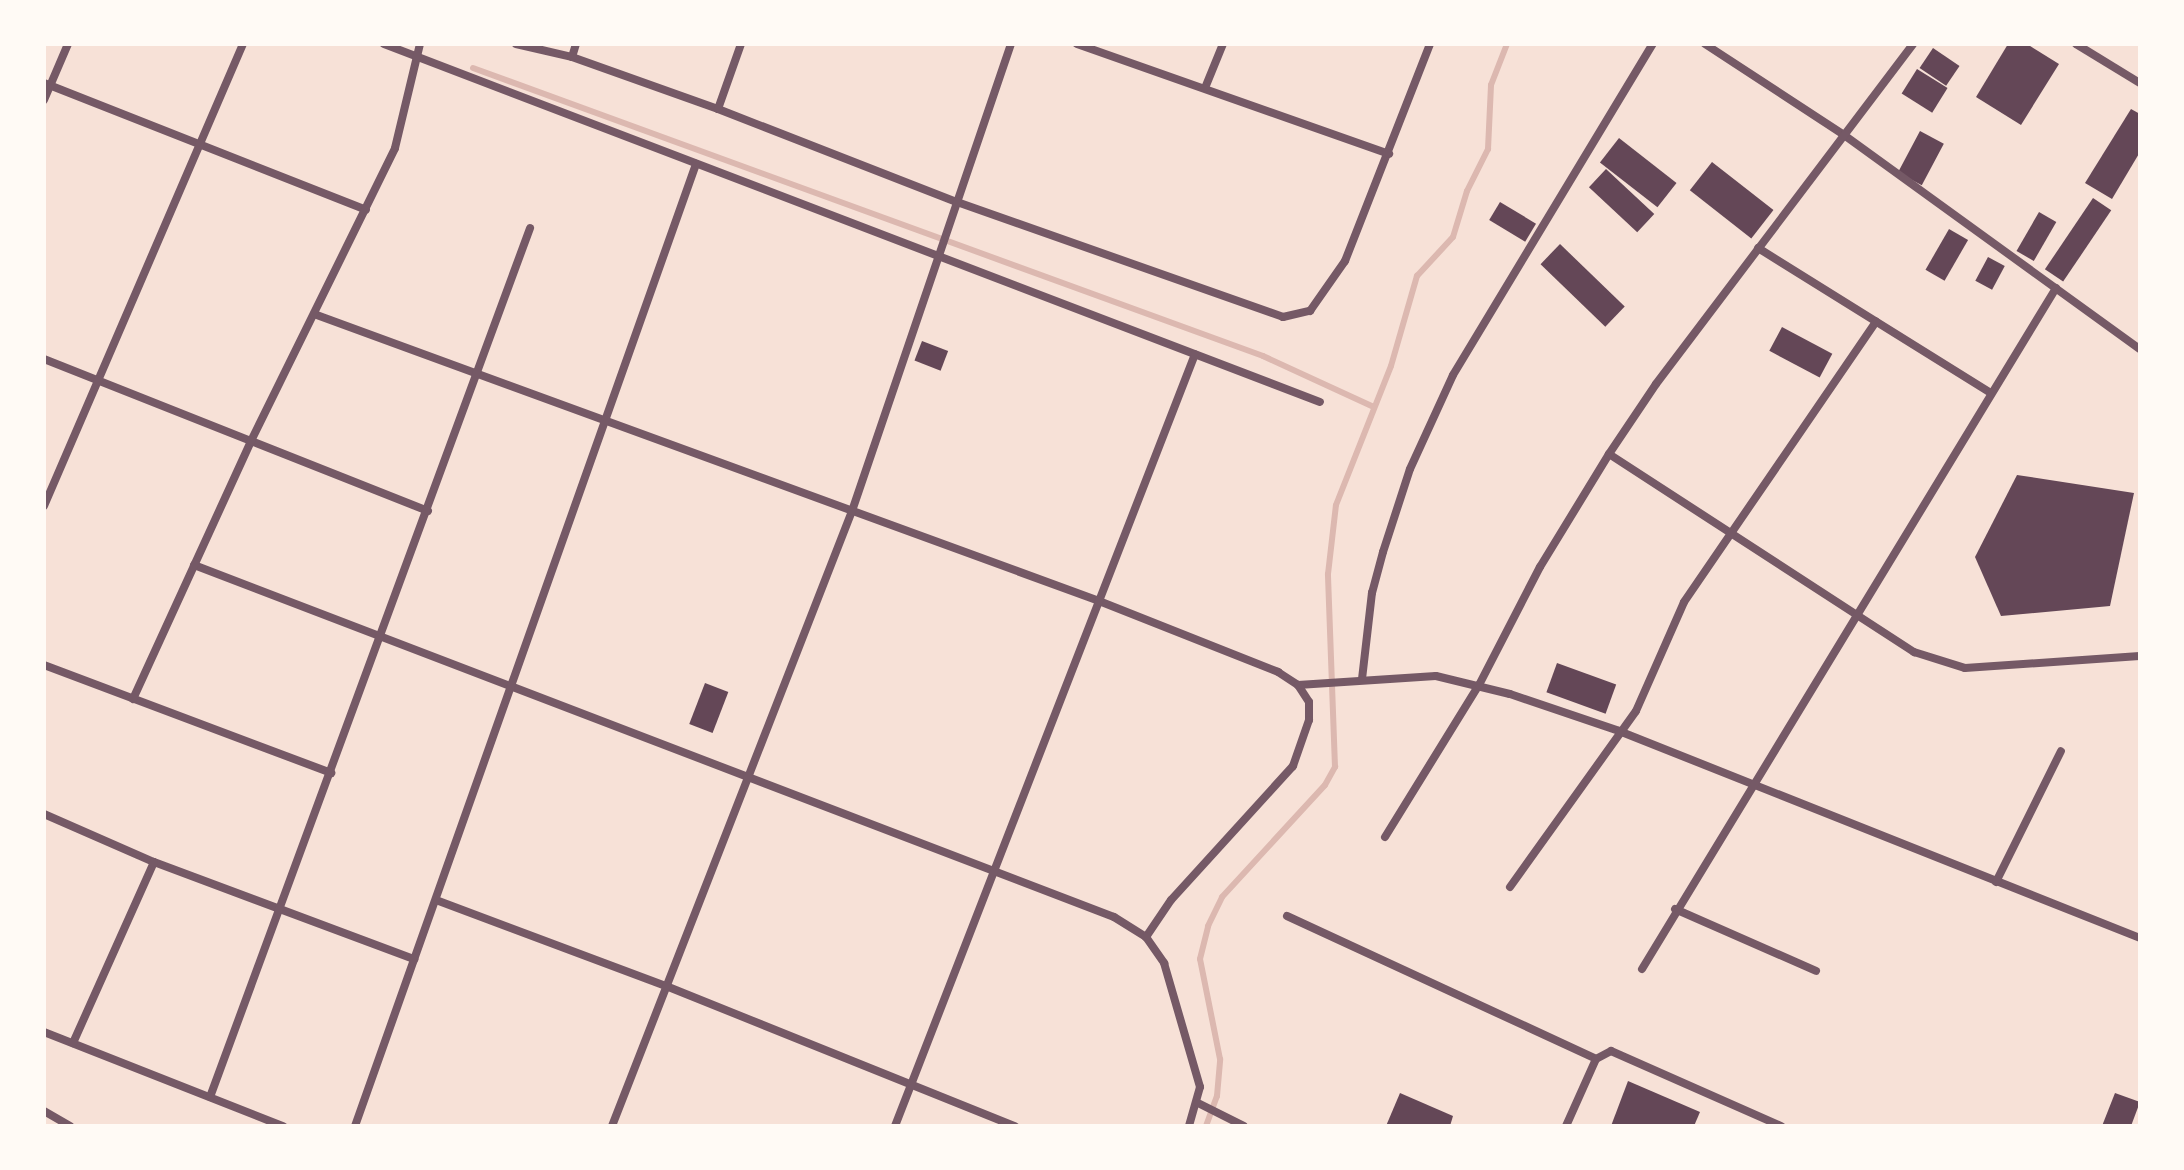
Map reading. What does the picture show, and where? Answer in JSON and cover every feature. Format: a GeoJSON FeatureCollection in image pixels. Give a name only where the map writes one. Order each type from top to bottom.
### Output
{"type":"FeatureCollection","features":[{"type":"Feature","properties":{"kind":"street"},"geometry":{"type":"LineString","coordinates":[[44,100],[47,84],[68,44]]}},
{"type":"Feature","properties":{"kind":"street"},"geometry":{"type":"LineString","coordinates":[[44,506],[100,381],[197,142],[243,44]]}},
{"type":"Feature","properties":{"kind":"street"},"geometry":{"type":"LineString","coordinates":[[384,44],[696,164],[941,253],[1320,402]]}},
{"type":"Feature","properties":{"kind":"street"},"geometry":{"type":"LineString","coordinates":[[133,699],[251,441],[395,148],[420,44]]}},
{"type":"Feature","properties":{"kind":"street"},"geometry":{"type":"LineString","coordinates":[[516,44],[572,57],[718,109],[957,202],[1264,312],[1298,316],[1325,296],[1345,261],[1430,44]]}},
{"type":"Feature","properties":{"kind":"street"},"geometry":{"type":"LineString","coordinates":[[572,57],[576,44]]}},
{"type":"Feature","properties":{"kind":"street"},"geometry":{"type":"LineString","coordinates":[[718,109],[741,44]]}},
{"type":"Feature","properties":{"kind":"street"},"geometry":{"type":"LineString","coordinates":[[612,1126],[852,511],[1011,44]]}},
{"type":"Feature","properties":{"kind":"street"},"geometry":{"type":"LineString","coordinates":[[1077,44],[1389,154]]}},
{"type":"Feature","properties":{"kind":"street"},"geometry":{"type":"LineString","coordinates":[[1205,88],[1223,44]]}},
{"type":"Feature","properties":{"kind":"street"},"geometry":{"type":"LineString","coordinates":[[1362,679],[1372,593],[1383,552],[1410,469],[1453,375],[1653,44]]}},
{"type":"Feature","properties":{"kind":"street"},"geometry":{"type":"LineString","coordinates":[[1705,44],[1844,135],[2140,349]]}},
{"type":"Feature","properties":{"kind":"street"},"geometry":{"type":"LineString","coordinates":[[1385,837],[1479,685],[1540,567],[1609,454],[1758,248],[1913,44]]}},
{"type":"Feature","properties":{"kind":"street"},"geometry":{"type":"LineString","coordinates":[[2076,44],[2140,83]]}},
{"type":"Feature","properties":{"kind":"street"},"geometry":{"type":"LineString","coordinates":[[47,84],[366,210]]}},
{"type":"Feature","properties":{"kind":"street"},"geometry":{"type":"LineString","coordinates":[[355,1126],[696,164]]}},
{"type":"Feature","properties":{"kind":"street"},"geometry":{"type":"LineString","coordinates":[[210,1097],[530,228]]}},
{"type":"Feature","properties":{"kind":"street"},"geometry":{"type":"LineString","coordinates":[[1758,248],[1991,393]]}},
{"type":"Feature","properties":{"kind":"street"},"geometry":{"type":"LineString","coordinates":[[1642,969],[1675,909],[1756,785],[2056,288]]}},
{"type":"Feature","properties":{"kind":"street"},"geometry":{"type":"LineString","coordinates":[[314,314],[1099,601],[1278,672],[1298,685],[1309,702],[1309,720],[1293,766],[1171,900],[1146,937]]}},
{"type":"Feature","properties":{"kind":"street"},"geometry":{"type":"LineString","coordinates":[[1510,887],[1636,711],[1684,602],[1876,322]]}},
{"type":"Feature","properties":{"kind":"street"},"geometry":{"type":"LineString","coordinates":[[895,1126],[1195,354]]}},
{"type":"Feature","properties":{"kind":"street"},"geometry":{"type":"LineString","coordinates":[[44,359],[428,511]]}},
{"type":"Feature","properties":{"kind":"street"},"geometry":{"type":"LineString","coordinates":[[1609,454],[1914,652],[1965,668],[2140,656]]}},
{"type":"Feature","properties":{"kind":"street"},"geometry":{"type":"LineString","coordinates":[[194,565],[1114,917],[1146,937],[1164,963],[1200,1087],[1198,1103],[1189,1126]]}},
{"type":"Feature","properties":{"kind":"street"},"geometry":{"type":"LineString","coordinates":[[44,665],[331,773]]}},
{"type":"Feature","properties":{"kind":"street"},"geometry":{"type":"LineString","coordinates":[[1298,685],[1436,676],[1479,685],[1619,731],[2140,938]]}},
{"type":"Feature","properties":{"kind":"street"},"geometry":{"type":"LineString","coordinates":[[1996,882],[2061,751]]}},
{"type":"Feature","properties":{"kind":"street"},"geometry":{"type":"LineString","coordinates":[[44,814],[154,862],[414,959]]}},
{"type":"Feature","properties":{"kind":"street"},"geometry":{"type":"LineString","coordinates":[[73,1043],[154,862]]}},
{"type":"Feature","properties":{"kind":"street"},"geometry":{"type":"LineString","coordinates":[[436,900],[666,986],[1015,1126]]}},
{"type":"Feature","properties":{"kind":"street"},"geometry":{"type":"LineString","coordinates":[[1675,909],[1816,971]]}},
{"type":"Feature","properties":{"kind":"street"},"geometry":{"type":"LineString","coordinates":[[1287,916],[1596,1059]]}},
{"type":"Feature","properties":{"kind":"street"},"geometry":{"type":"LineString","coordinates":[[44,1032],[283,1126]]}},
{"type":"Feature","properties":{"kind":"street"},"geometry":{"type":"LineString","coordinates":[[1566,1126],[1596,1059],[1611,1051],[1781,1126]]}},
{"type":"Feature","properties":{"kind":"street"},"geometry":{"type":"LineString","coordinates":[[1198,1103],[1244,1126]]}},
{"type":"Feature","properties":{"kind":"street"},"geometry":{"type":"LineString","coordinates":[[44,1111],[70,1126]]}},
{"type":"Feature","properties":{"kind":"building"},"geometry":{"type":"Polygon","coordinates":[[[2008,44],[2027,44],[2059,64],[2021,125],[1976,97],[2008,44]]]}},
{"type":"Feature","properties":{"kind":"building"},"geometry":{"type":"Polygon","coordinates":[[[1933,48],[1960,66],[1946,86],[1920,68],[1933,48]]]}},
{"type":"Feature","properties":{"kind":"building"},"geometry":{"type":"Polygon","coordinates":[[[1917,69],[1948,88],[1932,113],[1902,94],[1917,69]]]}},
{"type":"Feature","properties":{"kind":"building"},"geometry":{"type":"Polygon","coordinates":[[[2131,109],[2140,114],[2140,152],[2112,199],[2085,183],[2131,109]]]}},
{"type":"Feature","properties":{"kind":"building"},"geometry":{"type":"Polygon","coordinates":[[[1920,131],[1944,144],[1922,185],[1898,172],[1920,131]]]}},
{"type":"Feature","properties":{"kind":"building"},"geometry":{"type":"Polygon","coordinates":[[[1619,138],[1677,183],[1657,207],[1600,162],[1619,138]]]}},
{"type":"Feature","properties":{"kind":"building"},"geometry":{"type":"Polygon","coordinates":[[[1712,162],[1773,210],[1751,238],[1690,190],[1712,162]]]}},
{"type":"Feature","properties":{"kind":"building"},"geometry":{"type":"Polygon","coordinates":[[[1606,169],[1654,214],[1637,232],[1589,187],[1606,169]]]}},
{"type":"Feature","properties":{"kind":"building"},"geometry":{"type":"Polygon","coordinates":[[[2093,198],[2111,210],[2063,282],[2045,269],[2093,198]]]}},
{"type":"Feature","properties":{"kind":"building"},"geometry":{"type":"Polygon","coordinates":[[[1500,202],[1536,224],[1525,242],[1489,220],[1500,202]]]}},
{"type":"Feature","properties":{"kind":"building"},"geometry":{"type":"Polygon","coordinates":[[[2039,212],[2056,222],[2034,261],[2016,251],[2039,212]]]}},
{"type":"Feature","properties":{"kind":"building"},"geometry":{"type":"Polygon","coordinates":[[[1949,229],[1968,240],[1945,281],[1926,270],[1949,229]]]}},
{"type":"Feature","properties":{"kind":"building"},"geometry":{"type":"Polygon","coordinates":[[[1560,244],[1625,307],[1605,327],[1541,264],[1560,244]]]}},
{"type":"Feature","properties":{"kind":"building"},"geometry":{"type":"Polygon","coordinates":[[[1988,257],[2005,266],[1992,290],[1975,281],[1988,257]]]}},
{"type":"Feature","properties":{"kind":"building"},"geometry":{"type":"Polygon","coordinates":[[[1782,327],[1832,354],[1820,378],[1769,351],[1782,327]]]}},
{"type":"Feature","properties":{"kind":"building"},"geometry":{"type":"Polygon","coordinates":[[[922,341],[948,351],[941,371],[914,361],[922,341]]]}},
{"type":"Feature","properties":{"kind":"building"},"geometry":{"type":"Polygon","coordinates":[[[2017,475],[2134,493],[2110,606],[2001,616],[1975,557],[2017,475]]]}},
{"type":"Feature","properties":{"kind":"building"},"geometry":{"type":"Polygon","coordinates":[[[1557,663],[1616,685],[1606,714],[1546,692],[1557,663]]]}},
{"type":"Feature","properties":{"kind":"building"},"geometry":{"type":"Polygon","coordinates":[[[705,683],[728,692],[713,733],[689,724],[705,683]]]}},
{"type":"Feature","properties":{"kind":"building"},"geometry":{"type":"Polygon","coordinates":[[[1628,1081],[1700,1112],[1694,1126],[1611,1126],[1628,1081]]]}},
{"type":"Feature","properties":{"kind":"building"},"geometry":{"type":"Polygon","coordinates":[[[1400,1093],[1453,1116],[1450,1126],[1386,1126],[1400,1093]]]}},
{"type":"Feature","properties":{"kind":"building"},"geometry":{"type":"Polygon","coordinates":[[[2115,1093],[2140,1102],[2131,1126],[2102,1126],[2115,1093]]]}},
{"type":"Feature","properties":{"kind":"waterway"},"geometry":{"type":"LineString","coordinates":[[1206,1126],[1217,1096],[1220,1059],[1200,959],[1208,926],[1222,897],[1325,785],[1335,767],[1328,574],[1336,505],[1391,366],[1417,276],[1453,237],[1467,191],[1488,149],[1491,85],[1507,44]]}},
{"type":"Feature","properties":{"kind":"waterway"},"geometry":{"type":"LineString","coordinates":[[473,68],[1263,356],[1374,407]]}}]}
